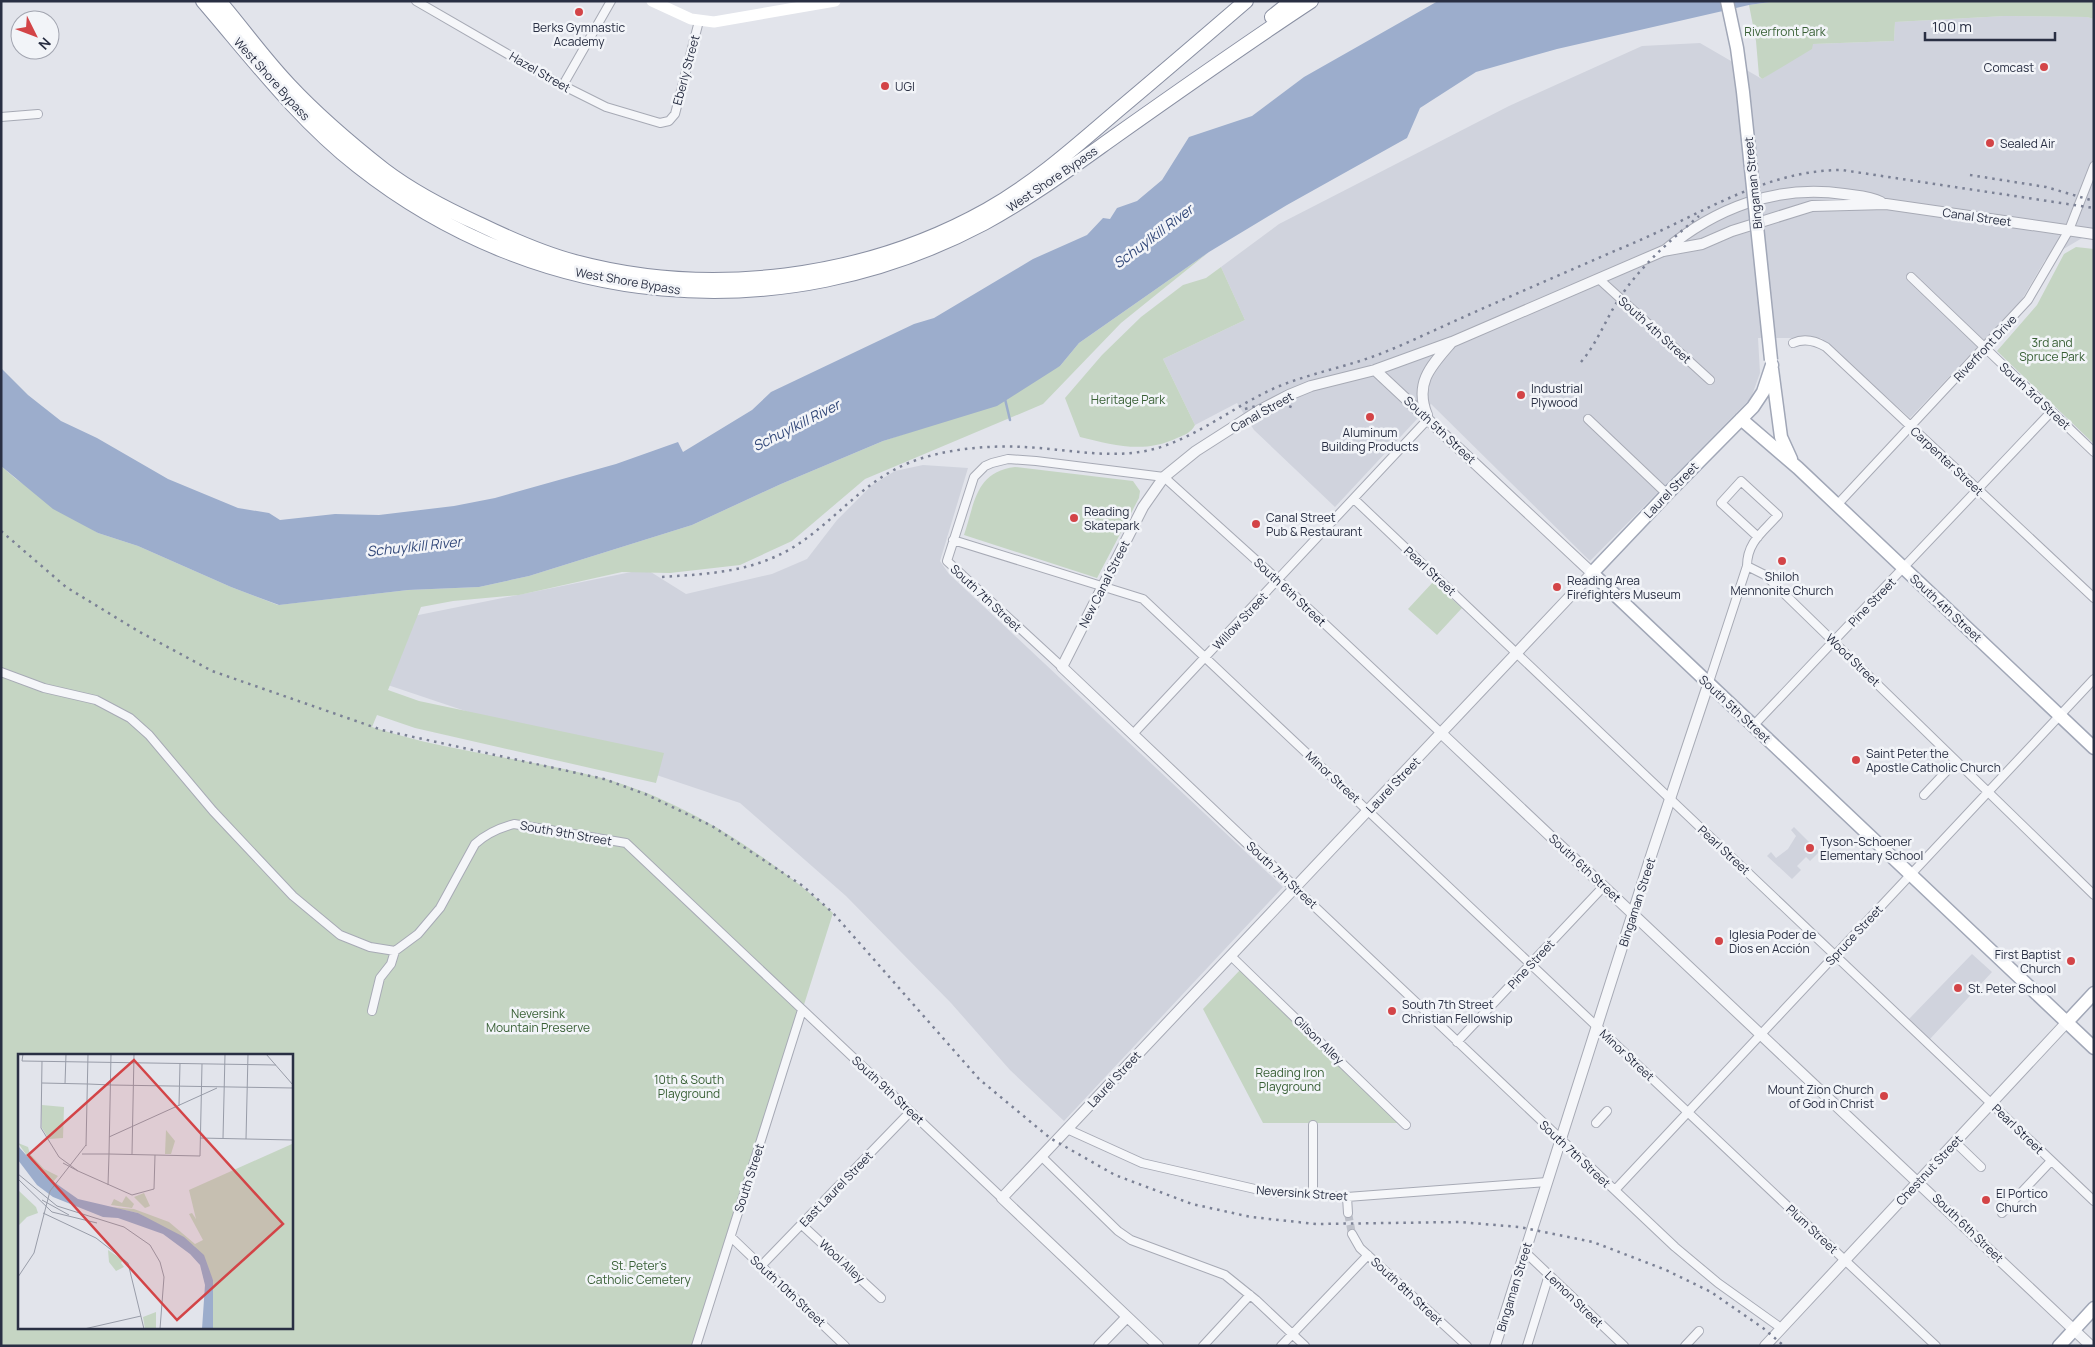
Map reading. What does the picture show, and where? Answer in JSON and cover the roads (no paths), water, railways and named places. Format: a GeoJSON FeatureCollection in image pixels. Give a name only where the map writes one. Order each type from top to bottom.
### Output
{"type":"FeatureCollection","features":[{"type":"Feature","properties":{"kind":"highway","name":"West Shore Bypass"},"geometry":{"type":"LineString","coordinates":[[203,1],[282,93],[337,149],[401,198],[454,228],[512,254],[590,277],[672,291],[750,291],[780,288],[836,278],[889,264],[984,223],[1040,190],[1311,1]]}},
{"type":"Feature","properties":{"kind":"highway","name":"West Shore Bypass"},"geometry":{"type":"LineString","coordinates":[[219,1],[289,85],[340,135],[386,172],[418,192],[519,243],[574,262],[637,275],[677,279],[746,280],[829,268],[882,254],[963,222],[999,203],[1043,173],[1246,1]]}},
{"type":"Feature","properties":{"kind":"highway"},"geometry":{"type":"LineString","coordinates":[[1179,59],[1254,1]]}},
{"type":"Feature","properties":{"kind":"highway"},"geometry":{"type":"LineString","coordinates":[[1188,85],[1292,1]]}},
{"type":"Feature","properties":{"kind":"main road"},"geometry":{"type":"LineString","coordinates":[[652,1],[699,20],[721,21],[835,1]]}},
{"type":"Feature","properties":{"kind":"main road","name":"Bingaman Street"},"geometry":{"type":"LineString","coordinates":[[1727,1],[1738,48],[1771,362]]}},
{"type":"Feature","properties":{"kind":"main road","name":"Laurel Street"},"geometry":{"type":"LineString","coordinates":[[1592,573],[1666,494],[1741,419],[1763,392],[1771,362]]}},
{"type":"Feature","properties":{"kind":"main road","name":"South 4th Street"},"geometry":{"type":"LineString","coordinates":[[1771,362],[1781,437],[1788,454],[1798,468]]}},
{"type":"Feature","properties":{"kind":"main road","name":"South 4th Street"},"geometry":{"type":"LineString","coordinates":[[1741,419],[1837,504],[2094,748]]}},
{"type":"Feature","properties":{"kind":"main road","name":"South 5th Street"},"geometry":{"type":"LineString","coordinates":[[1592,573],[1708,685],[1754,726],[2094,1048]]}},
{"type":"Feature","properties":{"kind":"main road","name":"Chestnut Street"},"geometry":{"type":"LineString","coordinates":[[2067,1022],[2094,994]]}},
{"type":"Feature","properties":{"kind":"main road"},"geometry":{"type":"LineString","coordinates":[[2059,1346],[2094,1308]]}},
{"type":"Feature","properties":{"kind":"street","name":"Hazel Street"},"geometry":{"type":"LineString","coordinates":[[416,1],[587,99],[625,114],[660,123],[671,119]]}},
{"type":"Feature","properties":{"kind":"street"},"geometry":{"type":"LineString","coordinates":[[563,86],[611,1]]}},
{"type":"Feature","properties":{"kind":"street","name":"Eberly Street"},"geometry":{"type":"LineString","coordinates":[[671,119],[674,114],[699,20]]}},
{"type":"Feature","properties":{"kind":"street"},"geometry":{"type":"LineString","coordinates":[[1,117],[38,114]]}},
{"type":"Feature","properties":{"kind":"street","name":"Riverfront Drive"},"geometry":{"type":"LineString","coordinates":[[1837,504],[1984,349],[2035,291],[2069,230],[2094,166]]}},
{"type":"Feature","properties":{"kind":"street","name":"Canal Street"},"geometry":{"type":"LineString","coordinates":[[1164,477],[1196,451],[1271,403],[1311,386],[1375,370],[1452,342],[1600,280],[1663,251],[1682,236],[1738,204],[1767,196],[1796,192],[1832,192],[1873,198],[1886,204]]}},
{"type":"Feature","properties":{"kind":"street","name":"Canal Street"},"geometry":{"type":"LineString","coordinates":[[1663,251],[1702,244],[1732,231],[1812,206],[1886,204],[2094,234]]}},
{"type":"Feature","properties":{"kind":"street","name":"South 3rd Street"},"geometry":{"type":"LineString","coordinates":[[1911,277],[1984,349],[2094,452]]}},
{"type":"Feature","properties":{"kind":"street","name":"South 4th Street"},"geometry":{"type":"LineString","coordinates":[[1600,280],[1710,380]]}},
{"type":"Feature","properties":{"kind":"street","name":"Carpenter Street"},"geometry":{"type":"LineString","coordinates":[[1793,343],[1799,340],[1817,342],[1826,347],[2094,598]]}},
{"type":"Feature","properties":{"kind":"street"},"geometry":{"type":"LineString","coordinates":[[1428,419],[1421,397],[1426,374],[1433,363],[1452,342]]}},
{"type":"Feature","properties":{"kind":"street","name":"South 5th Street"},"geometry":{"type":"LineString","coordinates":[[1375,370],[1592,573]]}},
{"type":"Feature","properties":{"kind":"street","name":"Pine Street"},"geometry":{"type":"LineString","coordinates":[[1754,726],[2051,412]]}},
{"type":"Feature","properties":{"kind":"street","name":"Willow Street"},"geometry":{"type":"LineString","coordinates":[[1133,734],[1428,419]]}},
{"type":"Feature","properties":{"kind":"street"},"geometry":{"type":"LineString","coordinates":[[1588,419],[1666,494]]}},
{"type":"Feature","properties":{"kind":"street"},"geometry":{"type":"LineString","coordinates":[[954,540],[974,477],[979,471],[992,463],[1008,459],[1036,461],[1164,477]]}},
{"type":"Feature","properties":{"kind":"street","name":"South 6th Street"},"geometry":{"type":"LineString","coordinates":[[1164,477],[1442,733],[2091,1346]]}},
{"type":"Feature","properties":{"kind":"street","name":"New Canal Street"},"geometry":{"type":"LineString","coordinates":[[1062,667],[1144,507],[1164,477]]}},
{"type":"Feature","properties":{"kind":"street","name":"Bingaman Street"},"geometry":{"type":"LineString","coordinates":[[1495,1346],[1669,800],[1747,566],[1749,547],[1778,515],[1741,481],[1721,503],[1758,537]]}},
{"type":"Feature","properties":{"kind":"street","name":"Pearl Street"},"geometry":{"type":"LineString","coordinates":[[1354,499],[1669,800],[2094,1201]]}},
{"type":"Feature","properties":{"kind":"street","name":"South 7th Street"},"geometry":{"type":"LineString","coordinates":[[954,540],[947,561],[1133,734],[1560,1141],[1690,1259],[1781,1328]]}},
{"type":"Feature","properties":{"kind":"street","name":"Minor Street"},"geometry":{"type":"LineString","coordinates":[[954,540],[1143,599],[1688,1112]]}},
{"type":"Feature","properties":{"kind":"street","name":"Wood Street"},"geometry":{"type":"LineString","coordinates":[[1747,566],[1765,575],[2094,895]]}},
{"type":"Feature","properties":{"kind":"street","name":"Laurel Street"},"geometry":{"type":"LineString","coordinates":[[1002,1198],[1592,573]]}},
{"type":"Feature","properties":{"kind":"street"},"geometry":{"type":"LineString","coordinates":[[1,672],[44,688],[96,700],[122,712],[149,735],[213,811],[294,896],[324,923],[340,935],[370,947],[395,951],[391,964],[380,978],[372,1010]]}},
{"type":"Feature","properties":{"kind":"street","name":"Spruce Street"},"geometry":{"type":"LineString","coordinates":[[1615,1190],[2094,679]]}},
{"type":"Feature","properties":{"kind":"street"},"geometry":{"type":"LineString","coordinates":[[1924,794],[1956,761]]}},
{"type":"Feature","properties":{"kind":"street","name":"South 9th Street"},"geometry":{"type":"LineString","coordinates":[[395,951],[418,934],[440,908],[475,844],[483,836],[499,828],[514,824],[626,844],[1158,1346]]}},
{"type":"Feature","properties":{"kind":"street","name":"Pine Street"},"geometry":{"type":"LineString","coordinates":[[1457,1042],[1604,886]]}},
{"type":"Feature","properties":{"kind":"street","name":"Gilson Alley"},"geometry":{"type":"LineString","coordinates":[[1230,956],[1406,1125]]}},
{"type":"Feature","properties":{"kind":"street","name":"South Street"},"geometry":{"type":"LineString","coordinates":[[696,1346],[802,1010]]}},
{"type":"Feature","properties":{"kind":"street","name":"Chestnut Street"},"geometry":{"type":"LineString","coordinates":[[1765,1346],[2067,1022]]}},
{"type":"Feature","properties":{"kind":"street"},"geometry":{"type":"LineString","coordinates":[[1596,1123],[1607,1111]]}},
{"type":"Feature","properties":{"kind":"street","name":"East Laurel Street"},"geometry":{"type":"LineString","coordinates":[[762,1266],[910,1112]]}},
{"type":"Feature","properties":{"kind":"street","name":"Plum Street"},"geometry":{"type":"LineString","coordinates":[[1688,1112],[1936,1346]]}},
{"type":"Feature","properties":{"kind":"street"},"geometry":{"type":"LineString","coordinates":[[1313,1125],[1314,1195]]}},
{"type":"Feature","properties":{"kind":"street","name":"Neversink Street"},"geometry":{"type":"LineString","coordinates":[[1067,1129],[1142,1163],[1257,1190],[1347,1197],[1547,1182]]}},
{"type":"Feature","properties":{"kind":"street"},"geometry":{"type":"LineString","coordinates":[[1955,1142],[1980,1167]]}},
{"type":"Feature","properties":{"kind":"street"},"geometry":{"type":"LineString","coordinates":[[1041,1156],[1088,1204],[1121,1233],[1131,1240],[1225,1275],[1250,1295],[1305,1346]]}},
{"type":"Feature","properties":{"kind":"street"},"geometry":{"type":"LineString","coordinates":[[2002,1213],[2051,1160]]}},
{"type":"Feature","properties":{"kind":"street"},"geometry":{"type":"LineString","coordinates":[[1347,1197],[1348,1213]]}},
{"type":"Feature","properties":{"kind":"street","name":"Wool Alley"},"geometry":{"type":"LineString","coordinates":[[802,1224],[881,1298]]}},
{"type":"Feature","properties":{"kind":"street","name":"South 8th Street"},"geometry":{"type":"LineString","coordinates":[[1352,1234],[1353,1240],[1368,1255],[1467,1346]]}},
{"type":"Feature","properties":{"kind":"street","name":"South 10th Street"},"geometry":{"type":"LineString","coordinates":[[730,1237],[845,1346]]}},
{"type":"Feature","properties":{"kind":"street","name":"Lemon Street"},"geometry":{"type":"LineString","coordinates":[[1525,1252],[1624,1346]]}},
{"type":"Feature","properties":{"kind":"street"},"geometry":{"type":"LineString","coordinates":[[1281,1346],[1368,1255]]}},
{"type":"Feature","properties":{"kind":"street"},"geometry":{"type":"LineString","coordinates":[[1527,1346],[1549,1275]]}},
{"type":"Feature","properties":{"kind":"street"},"geometry":{"type":"LineString","coordinates":[[1203,1346],[1250,1295]]}},
{"type":"Feature","properties":{"kind":"street"},"geometry":{"type":"LineString","coordinates":[[1099,1346],[1127,1316]]}},
{"type":"Feature","properties":{"kind":"street"},"geometry":{"type":"LineString","coordinates":[[1685,1346],[1699,1331]]}},
{"type":"Feature","properties":{"kind":"water","name":"Schuylkill River"},"geometry":{"type":"Polygon","coordinates":[[[1438,1],[1777,1],[1749,5],[1557,49],[1476,72],[1420,108],[1407,138],[1287,205],[1209,252],[1079,343],[1060,366],[997,406],[883,441],[781,484],[692,525],[529,576],[479,587],[408,590],[279,605],[231,587],[138,546],[98,533],[53,509],[1,466],[1,368],[28,395],[61,421],[97,438],[168,479],[238,508],[269,513],[280,520],[335,514],[379,515],[454,506],[495,498],[616,464],[678,442],[683,452],[752,410],[771,392],[914,324],[934,318],[1033,259],[1087,235],[1103,218],[1110,219],[1117,208],[1137,201],[1162,180],[1189,137],[1252,116],[1304,77],[1438,1]]]}},
{"type":"Feature","properties":{"kind":"waterway"},"geometry":{"type":"LineString","coordinates":[[1005,399],[1010,420]]}},
{"type":"Feature","properties":{"kind":"tunnel"},"geometry":{"type":"LineString","coordinates":[[1348,1213],[1352,1234]]}},
{"type":"Feature","properties":{"kind":"railway"},"geometry":{"type":"LineString","coordinates":[[662,577],[696,575],[729,570],[745,567],[777,556],[807,538],[878,480],[911,462],[938,454],[981,447],[1042,448],[1112,454],[1147,451],[1164,446],[1207,426],[1277,387],[1367,359],[1663,230],[1737,195],[1788,177],[1814,172],[1842,170],[2094,208]]}},
{"type":"Feature","properties":{"kind":"railway"},"geometry":{"type":"LineString","coordinates":[[1970,175],[2046,187],[2094,201]]}},
{"type":"Feature","properties":{"kind":"railway"},"geometry":{"type":"LineString","coordinates":[[1581,362],[1593,345],[1617,301],[1631,282],[1658,252],[1699,216]]}},
{"type":"Feature","properties":{"kind":"railway"},"geometry":{"type":"LineString","coordinates":[[1245,409],[1270,404],[1282,404],[1294,408]]}},
{"type":"Feature","properties":{"kind":"railway"},"geometry":{"type":"LineString","coordinates":[[1,531],[66,587],[138,631],[212,671],[382,730],[604,779],[645,794],[712,826],[803,886],[833,913],[979,1079],[1050,1138],[1115,1175],[1192,1204],[1251,1217],[1316,1224],[1460,1222],[1519,1227],[1593,1242],[1666,1270],[1711,1292],[1763,1328],[1784,1346]]}},
{"type":"Feature","properties":{"kind":"place","name":"Berks Gymnastic Academy"},"geometry":{"type":"Point","coordinates":[579,12]}},
{"type":"Feature","properties":{"kind":"place","name":"Comcast"},"geometry":{"type":"Point","coordinates":[2044,67]}},
{"type":"Feature","properties":{"kind":"place","name":"UGI"},"geometry":{"type":"Point","coordinates":[885,86]}},
{"type":"Feature","properties":{"kind":"place","name":"Sealed Air"},"geometry":{"type":"Point","coordinates":[1990,143]}},
{"type":"Feature","properties":{"kind":"place","name":"Industrial Plywood"},"geometry":{"type":"Point","coordinates":[1521,395]}},
{"type":"Feature","properties":{"kind":"place","name":"Aluminum Building Products"},"geometry":{"type":"Point","coordinates":[1370,417]}},
{"type":"Feature","properties":{"kind":"place","name":"Reading Skatepark"},"geometry":{"type":"Point","coordinates":[1074,518]}},
{"type":"Feature","properties":{"kind":"place","name":"Canal Street Pub & Restaurant"},"geometry":{"type":"Point","coordinates":[1256,524]}},
{"type":"Feature","properties":{"kind":"place","name":"Shiloh Mennonite Church"},"geometry":{"type":"Point","coordinates":[1782,561]}},
{"type":"Feature","properties":{"kind":"place","name":"Reading Area Firefighters Museum"},"geometry":{"type":"Point","coordinates":[1557,587]}},
{"type":"Feature","properties":{"kind":"place","name":"Saint Peter the Apostle Catholic Church"},"geometry":{"type":"Point","coordinates":[1856,760]}},
{"type":"Feature","properties":{"kind":"place","name":"Tyson-Schoener Elementary School"},"geometry":{"type":"Point","coordinates":[1810,848]}},
{"type":"Feature","properties":{"kind":"place","name":"Iglesia Poder de Dios en Acción"},"geometry":{"type":"Point","coordinates":[1719,941]}},
{"type":"Feature","properties":{"kind":"place","name":"First Baptist Church"},"geometry":{"type":"Point","coordinates":[2071,961]}},
{"type":"Feature","properties":{"kind":"place","name":"St. Peter School"},"geometry":{"type":"Point","coordinates":[1958,988]}},
{"type":"Feature","properties":{"kind":"place","name":"South 7th Street Christian Fellowship"},"geometry":{"type":"Point","coordinates":[1392,1011]}},
{"type":"Feature","properties":{"kind":"place","name":"Mount Zion Church of God in Christ"},"geometry":{"type":"Point","coordinates":[1884,1096]}},
{"type":"Feature","properties":{"kind":"place","name":"El Portico Church"},"geometry":{"type":"Point","coordinates":[1986,1200]}},
{"type":"Feature","properties":{"kind":"park label","name":"Riverfront Park"},"geometry":{"type":"Point","coordinates":[1785,31]}},
{"type":"Feature","properties":{"kind":"park label","name":"3rd and Spruce Park"},"geometry":{"type":"Point","coordinates":[2052,349]}},
{"type":"Feature","properties":{"kind":"park label","name":"Heritage Park"},"geometry":{"type":"Point","coordinates":[1128,399]}},
{"type":"Feature","properties":{"kind":"park label","name":"Neversink Mountain Preserve"},"geometry":{"type":"Point","coordinates":[538,1020]}},
{"type":"Feature","properties":{"kind":"park label","name":"Reading Iron Playground"},"geometry":{"type":"Point","coordinates":[1290,1079]}},
{"type":"Feature","properties":{"kind":"park label","name":"10th & South Playground"},"geometry":{"type":"Point","coordinates":[689,1086]}},
{"type":"Feature","properties":{"kind":"park label","name":"St. Peter's Catholic Cemetery"},"geometry":{"type":"Point","coordinates":[639,1272]}}]}
